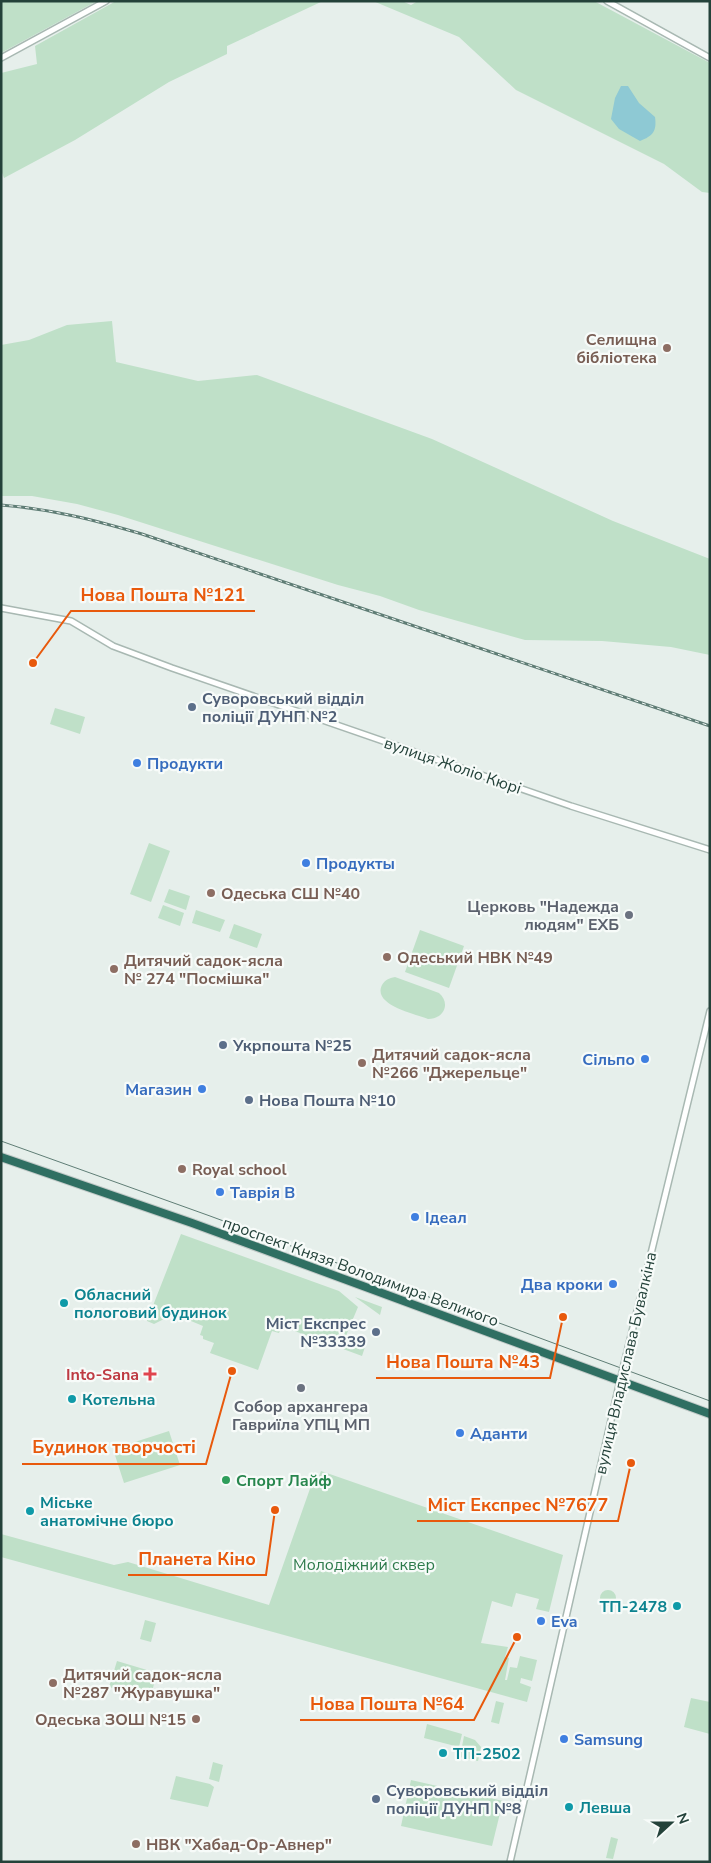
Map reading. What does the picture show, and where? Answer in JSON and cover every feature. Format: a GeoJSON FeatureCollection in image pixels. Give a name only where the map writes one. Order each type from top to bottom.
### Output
{"type":"FeatureCollection","features":[{"type":"Feature","properties":{"kind":"highway","name":"проспект Князя Володимира Великого"},"geometry":{"type":"LineString","coordinates":[[1,1157],[192,1223],[710,1414]]}},
{"type":"Feature","properties":{"kind":"street"},"geometry":{"type":"LineString","coordinates":[[1,58],[106,1]]}},
{"type":"Feature","properties":{"kind":"street"},"geometry":{"type":"LineString","coordinates":[[607,1],[710,58]]}},
{"type":"Feature","properties":{"kind":"street","name":"вулиця Жоліо Кюрі"},"geometry":{"type":"LineString","coordinates":[[1,608],[71,621],[113,646],[172,668],[571,806],[710,850]]}},
{"type":"Feature","properties":{"kind":"street","name":"вулиця Владислава Бувалкіна"},"geometry":{"type":"LineString","coordinates":[[510,1862],[620,1381],[710,1011]]}},
{"type":"Feature","properties":{"kind":"green space"},"geometry":{"type":"Polygon","coordinates":[[[1,1],[97,1],[1,53],[1,1]]]}},
{"type":"Feature","properties":{"kind":"green space"},"geometry":{"type":"Polygon","coordinates":[[[116,1],[323,1],[227,46],[227,54],[169,82],[75,140],[4,178],[1,170],[1,73],[37,64],[35,46],[116,1]]]}},
{"type":"Feature","properties":{"kind":"green space"},"geometry":{"type":"Polygon","coordinates":[[[373,1],[402,1],[411,5],[418,1],[594,1],[710,63],[710,193],[702,192],[664,164],[516,90],[459,37],[373,1]]]}},
{"type":"Feature","properties":{"kind":"green space"},"geometry":{"type":"Polygon","coordinates":[[[112,321],[116,362],[198,381],[257,375],[432,439],[613,521],[710,559],[710,655],[671,647],[602,641],[525,640],[419,610],[380,596],[338,585],[118,515],[77,504],[32,496],[1,496],[1,345],[29,340],[67,325],[112,321]]]}},
{"type":"Feature","properties":{"kind":"green space"},"geometry":{"type":"Polygon","coordinates":[[[55,708],[85,717],[80,734],[50,724],[55,708]]]}},
{"type":"Feature","properties":{"kind":"green space"},"geometry":{"type":"Polygon","coordinates":[[[149,843],[170,851],[151,902],[130,894],[149,843]]]}},
{"type":"Feature","properties":{"kind":"green space"},"geometry":{"type":"Polygon","coordinates":[[[169,889],[190,896],[186,910],[164,902],[169,889]]]}},
{"type":"Feature","properties":{"kind":"green space"},"geometry":{"type":"Polygon","coordinates":[[[163,905],[184,913],[180,926],[158,918],[163,905]]]}},
{"type":"Feature","properties":{"kind":"green space"},"geometry":{"type":"Polygon","coordinates":[[[196,910],[225,920],[220,932],[192,923],[196,910]]]}},
{"type":"Feature","properties":{"kind":"green space"},"geometry":{"type":"Polygon","coordinates":[[[234,924],[262,934],[257,948],[229,938],[234,924]]]}},
{"type":"Feature","properties":{"kind":"green space"},"geometry":{"type":"Polygon","coordinates":[[[420,930],[464,946],[449,988],[405,972],[420,930]]]}},
{"type":"Feature","properties":{"kind":"green space"},"geometry":{"type":"Polygon","coordinates":[[[395,977],[439,993],[445,1001],[442,1013],[428,1019],[396,1008],[389,1003],[383,998],[381,992],[382,985],[387,980],[395,977]]]}},
{"type":"Feature","properties":{"kind":"green space"},"geometry":{"type":"Polygon","coordinates":[[[181,1234],[339,1291],[358,1307],[345,1338],[365,1347],[362,1356],[281,1326],[279,1333],[272,1331],[258,1370],[210,1353],[214,1343],[203,1339],[203,1336],[200,1335],[203,1326],[174,1314],[154,1324],[147,1321],[181,1234]]]}},
{"type":"Feature","properties":{"kind":"green space"},"geometry":{"type":"Polygon","coordinates":[[[355,1297],[382,1307],[380,1315],[355,1297]]]}},
{"type":"Feature","properties":{"kind":"green space"},"geometry":{"type":"Polygon","coordinates":[[[169,1431],[180,1465],[124,1483],[113,1449],[169,1431]]]}},
{"type":"Feature","properties":{"kind":"green space","name":"Молодіжний сквер"},"geometry":{"type":"Polygon","coordinates":[[[321,1471],[563,1555],[549,1612],[536,1609],[539,1599],[516,1593],[512,1607],[492,1601],[481,1643],[508,1647],[505,1657],[509,1658],[505,1680],[507,1680],[510,1667],[517,1668],[520,1656],[537,1660],[532,1681],[521,1678],[520,1683],[531,1687],[527,1702],[1,1557],[1,1534],[114,1565],[128,1562],[269,1605],[312,1483],[316,1484],[321,1471]]]}},
{"type":"Feature","properties":{"kind":"green space"},"geometry":{"type":"Polygon","coordinates":[[[605,1590],[611,1590],[616,1595],[614,1604],[605,1606],[600,1601],[600,1595],[605,1590]]]}},
{"type":"Feature","properties":{"kind":"green space"},"geometry":{"type":"Polygon","coordinates":[[[145,1620],[156,1623],[151,1642],[140,1639],[145,1620]]]}},
{"type":"Feature","properties":{"kind":"green space"},"geometry":{"type":"Polygon","coordinates":[[[117,1661],[157,1673],[150,1699],[109,1687],[117,1661]]]}},
{"type":"Feature","properties":{"kind":"green space"},"geometry":{"type":"Polygon","coordinates":[[[691,1698],[710,1702],[710,1734],[684,1727],[691,1698]]]}},
{"type":"Feature","properties":{"kind":"green space"},"geometry":{"type":"Polygon","coordinates":[[[496,1701],[504,1703],[499,1724],[491,1722],[496,1701]]]}},
{"type":"Feature","properties":{"kind":"green space"},"geometry":{"type":"Polygon","coordinates":[[[427,1724],[462,1734],[459,1747],[424,1738],[427,1724]]]}},
{"type":"Feature","properties":{"kind":"green space"},"geometry":{"type":"Polygon","coordinates":[[[464,1736],[475,1740],[481,1747],[478,1761],[460,1757],[464,1736]]]}},
{"type":"Feature","properties":{"kind":"green space"},"geometry":{"type":"Polygon","coordinates":[[[213,1762],[223,1765],[219,1782],[209,1779],[213,1762]]]}},
{"type":"Feature","properties":{"kind":"green space"},"geometry":{"type":"Polygon","coordinates":[[[176,1776],[210,1784],[214,1787],[208,1807],[170,1799],[176,1776]]]}},
{"type":"Feature","properties":{"kind":"green space"},"geometry":{"type":"Polygon","coordinates":[[[411,1780],[503,1801],[492,1846],[401,1826],[411,1780]]]}},
{"type":"Feature","properties":{"kind":"green space"},"geometry":{"type":"Polygon","coordinates":[[[611,1837],[618,1839],[613,1859],[606,1858],[611,1837]]]}},
{"type":"Feature","properties":{"kind":"water"},"geometry":{"type":"Polygon","coordinates":[[[621,86],[628,86],[639,103],[655,117],[655,129],[648,137],[640,141],[619,129],[611,119],[615,98],[621,86]]]}},
{"type":"Feature","properties":{"kind":"tram line"},"geometry":{"type":"LineString","coordinates":[[1,1141],[210,1216],[710,1401]]}},
{"type":"Feature","properties":{"kind":"railway"},"geometry":{"type":"LineString","coordinates":[[1,505],[38,509],[73,516],[142,534],[710,726]]}},
{"type":"Feature","properties":{"kind":"place","name":"Селищна бібліотека"},"geometry":{"type":"Point","coordinates":[667,348]}},
{"type":"Feature","properties":{"kind":"place","name":"Нова Пошта №121"},"geometry":{"type":"Point","coordinates":[33,663]}},
{"type":"Feature","properties":{"kind":"place","name":"Суворовський відділ поліції ДУНП №2"},"geometry":{"type":"Point","coordinates":[192,707]}},
{"type":"Feature","properties":{"kind":"place","name":"Продукти"},"geometry":{"type":"Point","coordinates":[137,763]}},
{"type":"Feature","properties":{"kind":"place","name":"Продукты"},"geometry":{"type":"Point","coordinates":[306,863]}},
{"type":"Feature","properties":{"kind":"place","name":"Одеська СШ №40"},"geometry":{"type":"Point","coordinates":[211,893]}},
{"type":"Feature","properties":{"kind":"place","name":"Церковь \"Надежда людям\" ЕХБ"},"geometry":{"type":"Point","coordinates":[629,915]}},
{"type":"Feature","properties":{"kind":"place","name":"Одеський НВК №49"},"geometry":{"type":"Point","coordinates":[387,957]}},
{"type":"Feature","properties":{"kind":"place","name":"Дитячий садок-ясла № 274 \"Посмішка\""},"geometry":{"type":"Point","coordinates":[114,969]}},
{"type":"Feature","properties":{"kind":"place","name":"Укрпошта №25"},"geometry":{"type":"Point","coordinates":[223,1045]}},
{"type":"Feature","properties":{"kind":"place","name":"Сільпо"},"geometry":{"type":"Point","coordinates":[645,1059]}},
{"type":"Feature","properties":{"kind":"place","name":"Дитячий садок-ясла №266 \"Джерельце\""},"geometry":{"type":"Point","coordinates":[362,1063]}},
{"type":"Feature","properties":{"kind":"place","name":"Магазин"},"geometry":{"type":"Point","coordinates":[202,1089]}},
{"type":"Feature","properties":{"kind":"place","name":"Нова Пошта №10"},"geometry":{"type":"Point","coordinates":[249,1100]}},
{"type":"Feature","properties":{"kind":"place","name":"Royal school"},"geometry":{"type":"Point","coordinates":[182,1169]}},
{"type":"Feature","properties":{"kind":"place","name":"Таврія В"},"geometry":{"type":"Point","coordinates":[220,1192]}},
{"type":"Feature","properties":{"kind":"place","name":"Ідеал"},"geometry":{"type":"Point","coordinates":[415,1217]}},
{"type":"Feature","properties":{"kind":"place","name":"Два кроки"},"geometry":{"type":"Point","coordinates":[613,1284]}},
{"type":"Feature","properties":{"kind":"place","name":"Обласний пологовий будинок"},"geometry":{"type":"Point","coordinates":[64,1303]}},
{"type":"Feature","properties":{"kind":"place","name":"Нова Пошта №43"},"geometry":{"type":"Point","coordinates":[563,1317]}},
{"type":"Feature","properties":{"kind":"place","name":"Міст Експрес №33339"},"geometry":{"type":"Point","coordinates":[376,1332]}},
{"type":"Feature","properties":{"kind":"place","name":"Будинок творчості"},"geometry":{"type":"Point","coordinates":[232,1371]}},
{"type":"Feature","properties":{"kind":"place","name":"Into-Sana"},"geometry":{"type":"Point","coordinates":[150,1374]}},
{"type":"Feature","properties":{"kind":"place","name":"Собор архангера Гавриїла УПЦ МП"},"geometry":{"type":"Point","coordinates":[301,1388]}},
{"type":"Feature","properties":{"kind":"place","name":"Котельна"},"geometry":{"type":"Point","coordinates":[72,1399]}},
{"type":"Feature","properties":{"kind":"place","name":"Аданти"},"geometry":{"type":"Point","coordinates":[460,1433]}},
{"type":"Feature","properties":{"kind":"place","name":"Міст Експрес №7677"},"geometry":{"type":"Point","coordinates":[631,1463]}},
{"type":"Feature","properties":{"kind":"place","name":"Спорт Лайф"},"geometry":{"type":"Point","coordinates":[226,1480]}},
{"type":"Feature","properties":{"kind":"place","name":"Планета Кіно"},"geometry":{"type":"Point","coordinates":[275,1510]}},
{"type":"Feature","properties":{"kind":"place","name":"Міське анатомічне бюро"},"geometry":{"type":"Point","coordinates":[30,1511]}},
{"type":"Feature","properties":{"kind":"place","name":"ТП-2478"},"geometry":{"type":"Point","coordinates":[677,1606]}},
{"type":"Feature","properties":{"kind":"place","name":"Eva"},"geometry":{"type":"Point","coordinates":[541,1621]}},
{"type":"Feature","properties":{"kind":"place","name":"Нова Пошта №64"},"geometry":{"type":"Point","coordinates":[517,1637]}},
{"type":"Feature","properties":{"kind":"place","name":"Дитячий садок-ясла №287 \"Журавушка\""},"geometry":{"type":"Point","coordinates":[53,1683]}},
{"type":"Feature","properties":{"kind":"place","name":"Одеська ЗОШ №15"},"geometry":{"type":"Point","coordinates":[196,1719]}},
{"type":"Feature","properties":{"kind":"place","name":"Samsung"},"geometry":{"type":"Point","coordinates":[564,1739]}},
{"type":"Feature","properties":{"kind":"place","name":"ТП-2502"},"geometry":{"type":"Point","coordinates":[443,1753]}},
{"type":"Feature","properties":{"kind":"place","name":"Суворовський відділ поліції ДУНП №8"},"geometry":{"type":"Point","coordinates":[376,1799]}},
{"type":"Feature","properties":{"kind":"place","name":"Левша"},"geometry":{"type":"Point","coordinates":[569,1807]}},
{"type":"Feature","properties":{"kind":"place","name":"НВК \"Хабад-Ор-Авнер\""},"geometry":{"type":"Point","coordinates":[136,1844]}}]}
